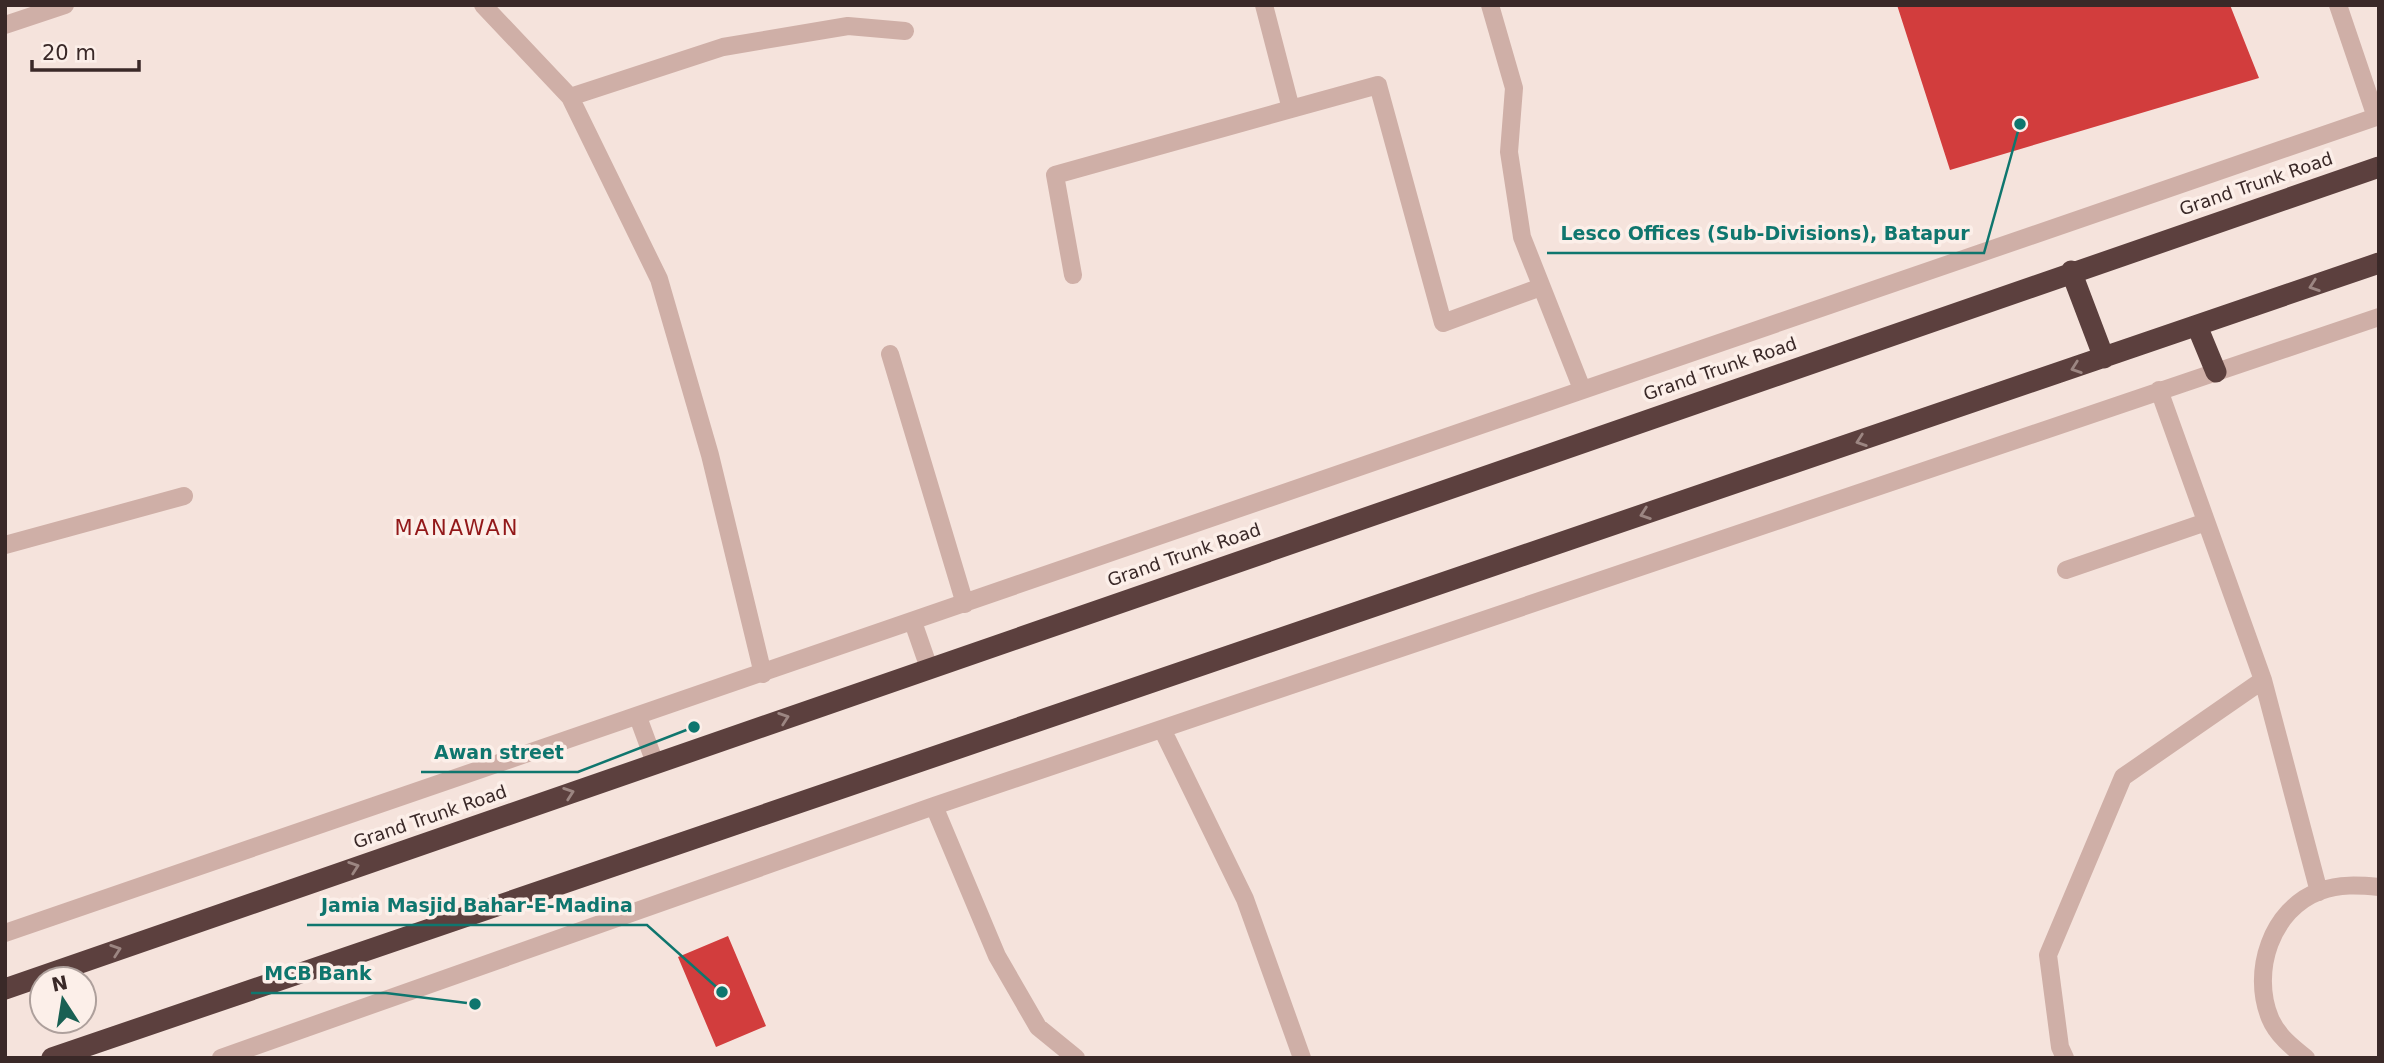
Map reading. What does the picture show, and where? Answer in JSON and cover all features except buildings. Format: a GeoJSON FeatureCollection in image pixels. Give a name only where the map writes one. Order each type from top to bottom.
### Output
{"type":"FeatureCollection","features":[{"type":"Feature","properties":{"kind":"highway","name":"Grand Trunk Road"},"geometry":{"type":"LineString","coordinates":[[5,989],[2071,271],[2379,167]]}},
{"type":"Feature","properties":{"kind":"highway"},"geometry":{"type":"LineString","coordinates":[[52,1058],[2379,263]]}},
{"type":"Feature","properties":{"kind":"highway"},"geometry":{"type":"LineString","coordinates":[[2071,271],[2104,358]]}},
{"type":"Feature","properties":{"kind":"highway"},"geometry":{"type":"LineString","coordinates":[[2197,326],[2216,372]]}},
{"type":"Feature","properties":{"kind":"street"},"geometry":{"type":"LineString","coordinates":[[5,25],[65,5]]}},
{"type":"Feature","properties":{"kind":"street"},"geometry":{"type":"LineString","coordinates":[[483,5],[570,97],[659,279],[710,455],[762,674]]}},
{"type":"Feature","properties":{"kind":"street"},"geometry":{"type":"LineString","coordinates":[[1264,5],[1291,109]]}},
{"type":"Feature","properties":{"kind":"street"},"geometry":{"type":"LineString","coordinates":[[1490,5],[1514,88],[1509,152],[1522,237],[1582,389]]}},
{"type":"Feature","properties":{"kind":"street"},"geometry":{"type":"LineString","coordinates":[[5,933],[2377,117],[2338,5]]}},
{"type":"Feature","properties":{"kind":"street"},"geometry":{"type":"LineString","coordinates":[[570,97],[723,47],[848,26],[905,32]]}},
{"type":"Feature","properties":{"kind":"street"},"geometry":{"type":"LineString","coordinates":[[1073,275],[1055,175],[1378,85],[1443,323],[1541,287]]}},
{"type":"Feature","properties":{"kind":"street"},"geometry":{"type":"LineString","coordinates":[[221,1058],[934,806],[1163,731],[2379,317]]}},
{"type":"Feature","properties":{"kind":"street"},"geometry":{"type":"LineString","coordinates":[[890,354],[965,604]]}},
{"type":"Feature","properties":{"kind":"street"},"geometry":{"type":"LineString","coordinates":[[2159,390],[2263,680],[2319,892]]}},
{"type":"Feature","properties":{"kind":"street"},"geometry":{"type":"LineString","coordinates":[[5,545],[184,496]]}},
{"type":"Feature","properties":{"kind":"street"},"geometry":{"type":"LineString","coordinates":[[2066,570],[2206,522]]}},
{"type":"Feature","properties":{"kind":"street"},"geometry":{"type":"LineString","coordinates":[[913,622],[929,668]]}},
{"type":"Feature","properties":{"kind":"street"},"geometry":{"type":"LineString","coordinates":[[2065,1058],[2060,1047],[2048,955],[2123,777],[2263,680]]}},
{"type":"Feature","properties":{"kind":"street"},"geometry":{"type":"LineString","coordinates":[[638,717],[655,763]]}},
{"type":"Feature","properties":{"kind":"street"},"geometry":{"type":"LineString","coordinates":[[1163,731],[1245,899],[1302,1058]]}},
{"type":"Feature","properties":{"kind":"street"},"geometry":{"type":"LineString","coordinates":[[934,806],[997,956],[1038,1027],[1076,1058]]}},
{"type":"Feature","properties":{"kind":"street"},"geometry":{"type":"LineString","coordinates":[[2306,1058],[2288,1044],[2270,1020],[2262,990],[2263,960],[2274,932],[2293,908],[2319,892],[2350,884],[2379,887]]}},
{"type":"Feature","properties":{"kind":"place","name":"Lesco Offices (Sub-Divisions), Batapur"},"geometry":{"type":"Point","coordinates":[2020,124]}},
{"type":"Feature","properties":{"kind":"place","name":"Awan street"},"geometry":{"type":"Point","coordinates":[694,727]}},
{"type":"Feature","properties":{"kind":"place","name":"Jamia Masjid Bahar-E-Madina"},"geometry":{"type":"Point","coordinates":[722,992]}},
{"type":"Feature","properties":{"kind":"place","name":"MCB Bank"},"geometry":{"type":"Point","coordinates":[475,1004]}},
{"type":"Feature","properties":{"kind":"district","name":"MANAWAN"},"geometry":{"type":"Point","coordinates":[457,528]}}]}
